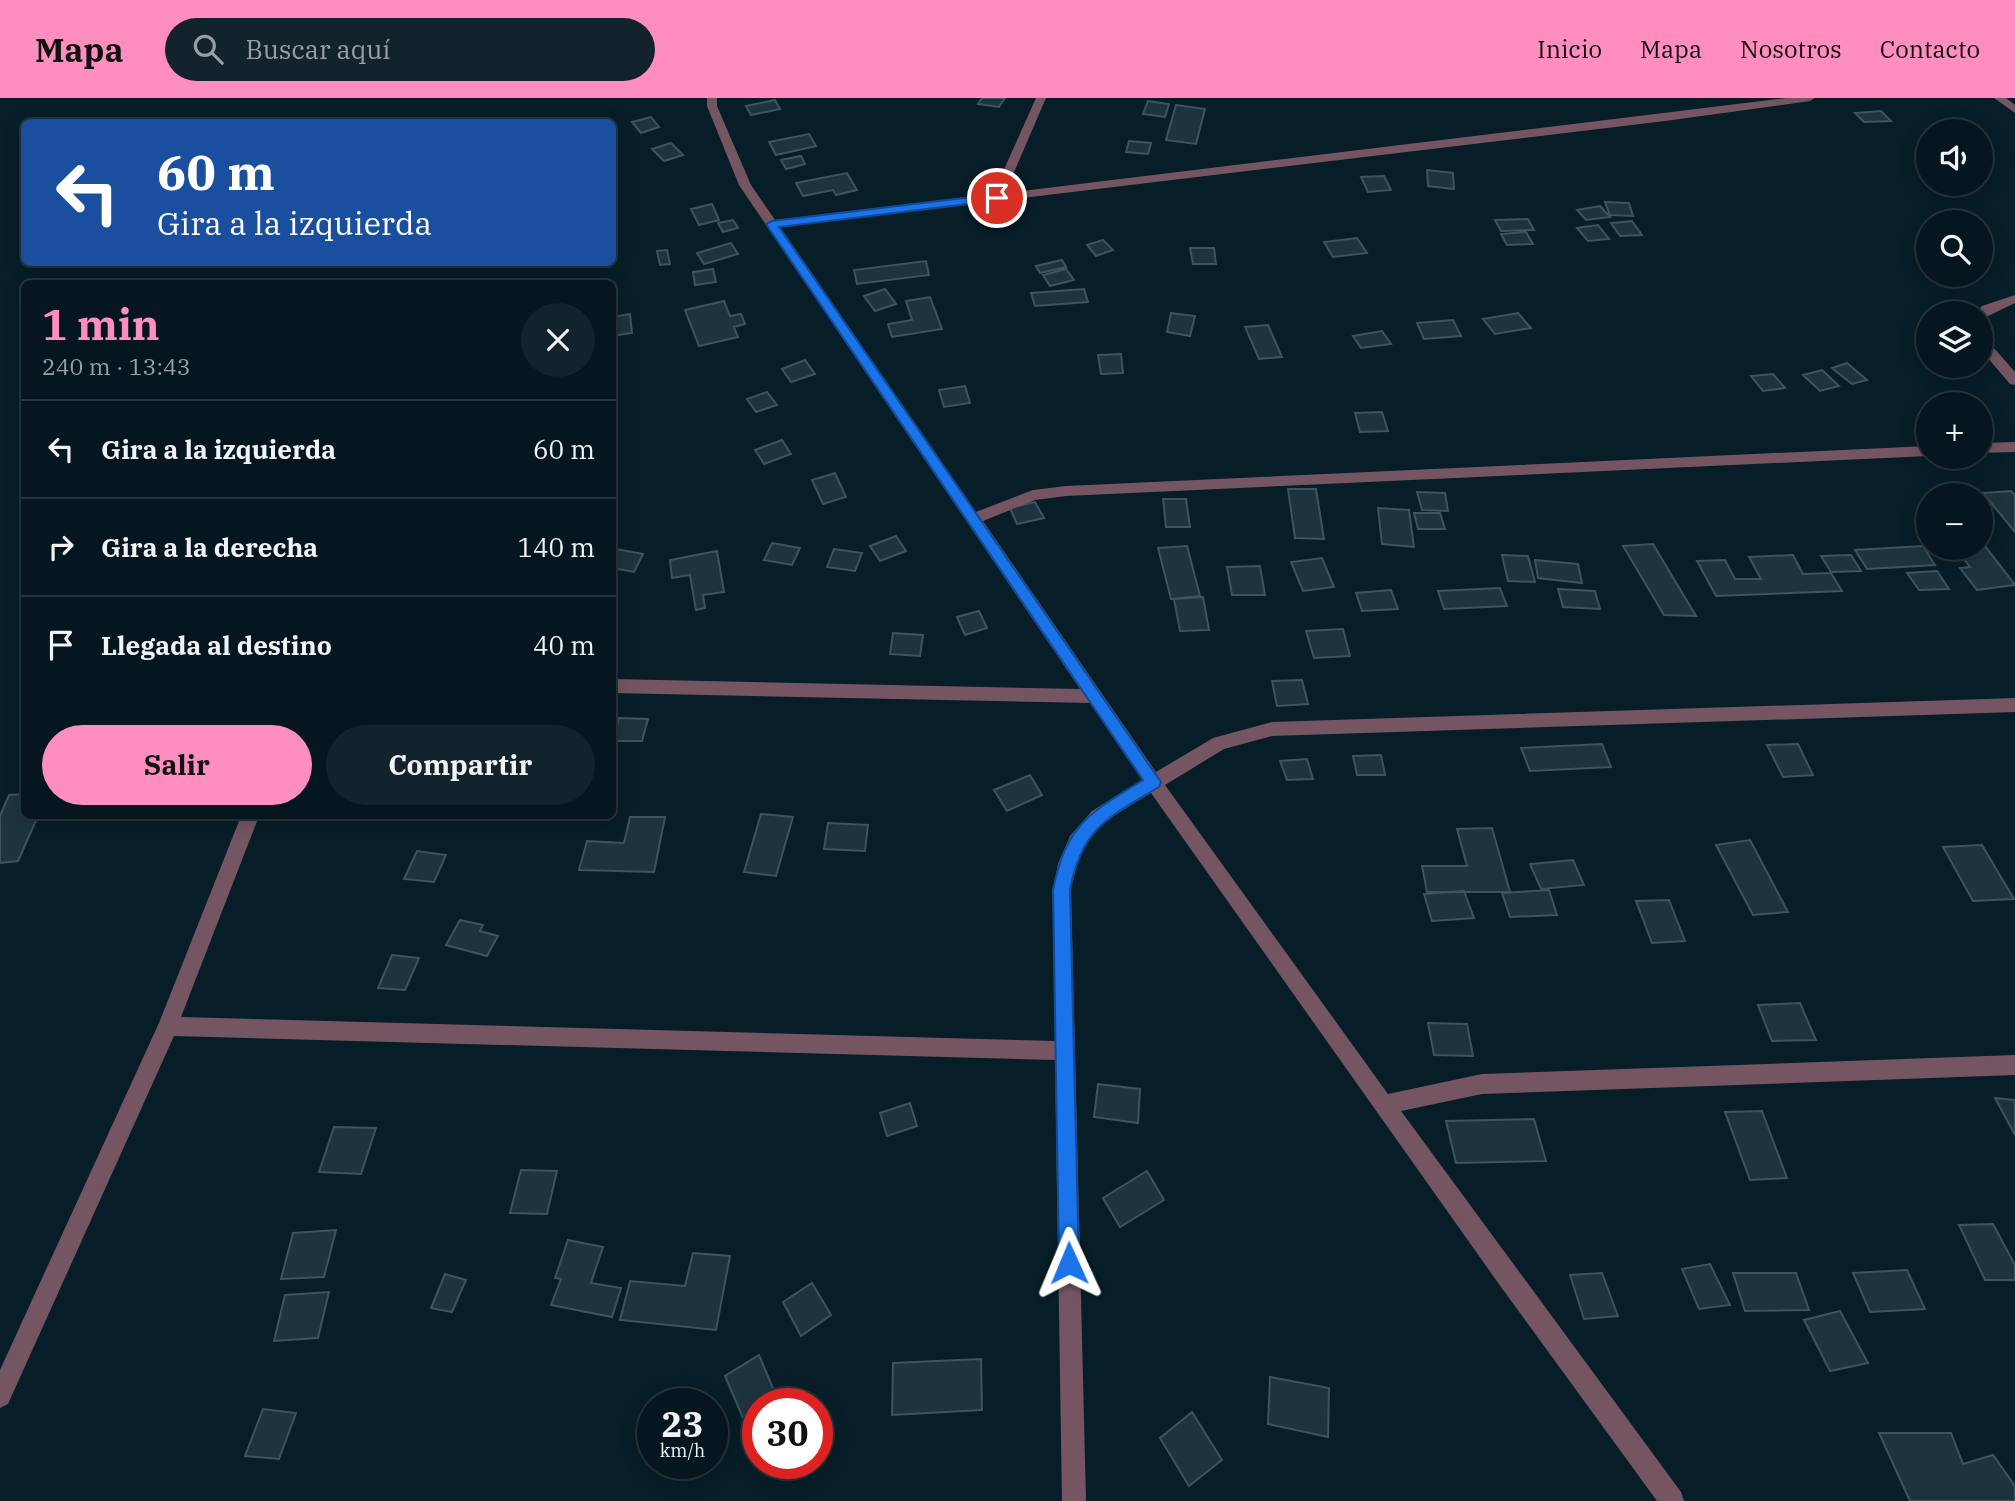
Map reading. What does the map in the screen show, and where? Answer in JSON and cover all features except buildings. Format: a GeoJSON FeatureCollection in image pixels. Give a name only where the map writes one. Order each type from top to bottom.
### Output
{"type":"FeatureCollection","features":[{"type":"Feature","properties":{"kind":"street"},"geometry":{"type":"LineString","coordinates":[[712,98],[712,106],[745,185],[973,519],[1153,782],[1672,1501]]}},
{"type":"Feature","properties":{"kind":"street"},"geometry":{"type":"LineString","coordinates":[[997,198],[1041,98]]}},
{"type":"Feature","properties":{"kind":"street"},"geometry":{"type":"LineString","coordinates":[[772,224],[1665,118],[1810,98]]}},
{"type":"Feature","properties":{"kind":"street"},"geometry":{"type":"LineString","coordinates":[[1999,98],[2015,110]]}},
{"type":"Feature","properties":{"kind":"street"},"geometry":{"type":"LineString","coordinates":[[1993,307],[2015,299]]}},
{"type":"Feature","properties":{"kind":"street"},"geometry":{"type":"LineString","coordinates":[[1993,355],[2015,380]]}},
{"type":"Feature","properties":{"kind":"street"},"geometry":{"type":"LineString","coordinates":[[1993,448],[2015,447]]}},
{"type":"Feature","properties":{"kind":"street"},"geometry":{"type":"LineString","coordinates":[[973,519],[1033,495],[1066,491],[1916,452]]}},
{"type":"Feature","properties":{"kind":"street"},"geometry":{"type":"LineString","coordinates":[[616,685],[1095,696]]}},
{"type":"Feature","properties":{"kind":"street"},"geometry":{"type":"LineString","coordinates":[[1074,1501],[1062,890],[1067,864],[1076,842],[1098,816],[1219,743],[1272,729],[2015,705]]}},
{"type":"Feature","properties":{"kind":"street"},"geometry":{"type":"LineString","coordinates":[[0,1396],[168,1026],[249,819]]}},
{"type":"Feature","properties":{"kind":"street"},"geometry":{"type":"LineString","coordinates":[[168,1026],[1064,1051]]}},
{"type":"Feature","properties":{"kind":"street"},"geometry":{"type":"LineString","coordinates":[[1384,1105],[1482,1084],[2015,1065]]}},
{"type":"Feature","properties":{"kind":"route"},"geometry":{"type":"LineString","coordinates":[[997,198],[772,224],[1153,782],[1098,816],[1076,842],[1067,864],[1062,890],[1069,1263]]}}]}
